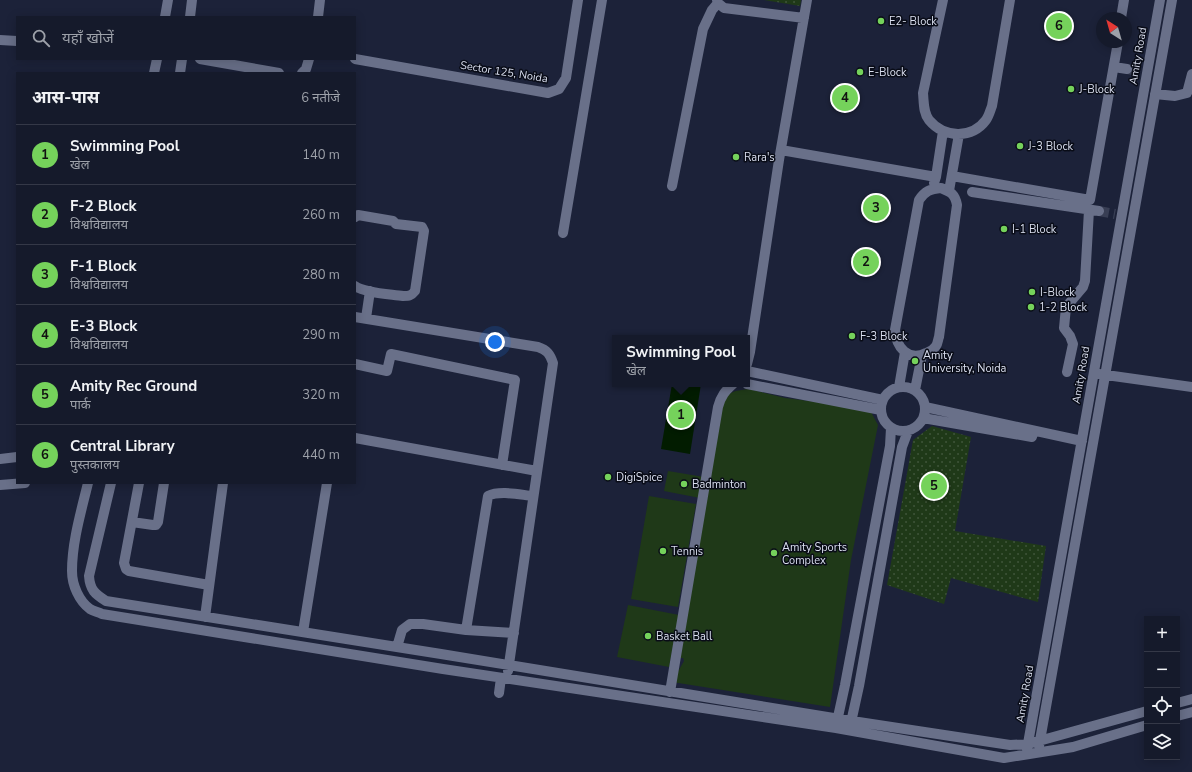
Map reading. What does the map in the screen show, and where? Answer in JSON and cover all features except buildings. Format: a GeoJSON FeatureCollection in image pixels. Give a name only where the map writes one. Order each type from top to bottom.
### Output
{"type":"FeatureCollection","features":[{"type":"Feature","properties":{"kind":"street"},"geometry":{"type":"LineString","coordinates":[[165,16],[168,0]]}},
{"type":"Feature","properties":{"kind":"street"},"geometry":{"type":"LineString","coordinates":[[190,16],[192,0]]}},
{"type":"Feature","properties":{"kind":"street"},"geometry":{"type":"LineString","coordinates":[[318,16],[320,0]]}},
{"type":"Feature","properties":{"kind":"street","name":"Sector 125, Noida"},"geometry":{"type":"LineString","coordinates":[[356,59],[548,93],[559,89],[566,78],[578,0]]}},
{"type":"Feature","properties":{"kind":"street"},"geometry":{"type":"LineString","coordinates":[[563,233],[602,0]]}},
{"type":"Feature","properties":{"kind":"street"},"geometry":{"type":"LineString","coordinates":[[750,352],[781,150],[807,0]]}},
{"type":"Feature","properties":{"kind":"street"},"geometry":{"type":"LineString","coordinates":[[943,0],[923,93],[924,108],[929,120],[940,130],[951,134],[963,134],[978,129],[986,120],[992,106],[1010,0]]}},
{"type":"Feature","properties":{"kind":"street"},"geometry":{"type":"LineString","coordinates":[[1122,12],[1124,0]]}},
{"type":"Feature","properties":{"kind":"street","name":"Amity Road"},"geometry":{"type":"LineString","coordinates":[[1026,755],[1094,373],[1118,215],[1143,72],[1160,0]]}},
{"type":"Feature","properties":{"kind":"street","name":"Amity Road"},"geometry":{"type":"LineString","coordinates":[[1038,753],[1172,0]]}},
{"type":"Feature","properties":{"kind":"street"},"geometry":{"type":"LineString","coordinates":[[672,186],[703,28],[717,1],[724,8],[804,18]]}},
{"type":"Feature","properties":{"kind":"street"},"geometry":{"type":"LineString","coordinates":[[0,40],[16,41]]}},
{"type":"Feature","properties":{"kind":"street"},"geometry":{"type":"LineString","coordinates":[[952,176],[1090,200],[1117,48]]}},
{"type":"Feature","properties":{"kind":"street"},"geometry":{"type":"LineString","coordinates":[[154,72],[157,60]]}},
{"type":"Feature","properties":{"kind":"street"},"geometry":{"type":"LineString","coordinates":[[180,72],[182,60]]}},
{"type":"Feature","properties":{"kind":"street"},"geometry":{"type":"LineString","coordinates":[[206,60],[273,72]]}},
{"type":"Feature","properties":{"kind":"street"},"geometry":{"type":"LineString","coordinates":[[303,72],[306,69],[309,60]]}},
{"type":"Feature","properties":{"kind":"street"},"geometry":{"type":"LineString","coordinates":[[1114,67],[1127,69]]}},
{"type":"Feature","properties":{"kind":"street"},"geometry":{"type":"LineString","coordinates":[[1155,94],[1175,96],[1187,93],[1192,74]]}},
{"type":"Feature","properties":{"kind":"street"},"geometry":{"type":"LineString","coordinates":[[933,189],[943,131]]}},
{"type":"Feature","properties":{"kind":"street"},"geometry":{"type":"LineString","coordinates":[[949,192],[959,134]]}},
{"type":"Feature","properties":{"kind":"street"},"geometry":{"type":"LineString","coordinates":[[781,150],[936,177]]}},
{"type":"Feature","properties":{"kind":"street"},"geometry":{"type":"LineString","coordinates":[[941,188],[949,192],[955,197],[957,205],[939,337],[936,346],[930,351],[922,355],[914,356],[905,352],[899,347],[895,338],[895,330],[919,200],[924,192],[933,189],[941,188]]}},
{"type":"Feature","properties":{"kind":"street"},"geometry":{"type":"LineString","coordinates":[[972,192],[1094,210],[1085,281],[1083,287],[1066,307],[1064,328],[1074,344],[1067,372]]}},
{"type":"Feature","properties":{"kind":"street"},"geometry":{"type":"LineString","coordinates":[[356,216],[358,215],[372,217],[392,221],[396,224],[422,227],[424,229],[415,291],[412,295],[403,296],[356,287]]}},
{"type":"Feature","properties":{"kind":"street"},"geometry":{"type":"LineString","coordinates":[[366,318],[370,291]]}},
{"type":"Feature","properties":{"kind":"street"},"geometry":{"type":"LineString","coordinates":[[356,316],[538,347],[546,350],[553,363],[509,665],[499,693]]}},
{"type":"Feature","properties":{"kind":"street"},"geometry":{"type":"LineString","coordinates":[[898,387],[905,352]]}},
{"type":"Feature","properties":{"kind":"street"},"geometry":{"type":"LineString","coordinates":[[356,364],[387,371],[391,354],[515,380],[502,465]]}},
{"type":"Feature","properties":{"kind":"street"},"geometry":{"type":"LineString","coordinates":[[915,390],[922,355]]}},
{"type":"Feature","properties":{"kind":"street"},"geometry":{"type":"LineString","coordinates":[[750,373],[882,405]]}},
{"type":"Feature","properties":{"kind":"street"},"geometry":{"type":"LineString","coordinates":[[1094,373],[1192,387]]}},
{"type":"Feature","properties":{"kind":"street"},"geometry":{"type":"LineString","coordinates":[[750,384],[882,405]]}},
{"type":"Feature","properties":{"kind":"street"},"geometry":{"type":"LineString","coordinates":[[670,692],[718,407],[720,398],[729,387]]}},
{"type":"Feature","properties":{"kind":"street"},"geometry":{"type":"LineString","coordinates":[[898,387],[907,387],[915,390],[921,396],[925,407],[922,421],[916,427],[908,431],[900,431],[891,428],[885,422],[881,414],[885,397],[890,391],[898,387]]}},
{"type":"Feature","properties":{"kind":"street"},"geometry":{"type":"LineString","coordinates":[[925,407],[1081,444]]}},
{"type":"Feature","properties":{"kind":"street"},"geometry":{"type":"LineString","coordinates":[[923,418],[1081,444]]}},
{"type":"Feature","properties":{"kind":"street"},"geometry":{"type":"LineString","coordinates":[[837,723],[888,453],[891,428]]}},
{"type":"Feature","properties":{"kind":"street"},"geometry":{"type":"LineString","coordinates":[[851,726],[902,447],[908,431]]}},
{"type":"Feature","properties":{"kind":"street"},"geometry":{"type":"LineString","coordinates":[[356,438],[537,471]]}},
{"type":"Feature","properties":{"kind":"street"},"geometry":{"type":"LineString","coordinates":[[0,458],[16,457]]}},
{"type":"Feature","properties":{"kind":"street"},"geometry":{"type":"LineString","coordinates":[[0,486],[17,484]]}},
{"type":"Feature","properties":{"kind":"street"},"geometry":{"type":"LineString","coordinates":[[88,484],[75,537],[72,572],[74,586],[79,598],[90,609],[102,614],[504,678],[837,723]]}},
{"type":"Feature","properties":{"kind":"street"},"geometry":{"type":"LineString","coordinates":[[111,484],[89,576],[92,590],[106,601],[670,692],[837,723],[1004,758],[1073,747],[1144,726]]}},
{"type":"Feature","properties":{"kind":"street"},"geometry":{"type":"LineString","coordinates":[[139,484],[124,563],[126,569],[129,571],[209,585]]}},
{"type":"Feature","properties":{"kind":"street"},"geometry":{"type":"LineString","coordinates":[[132,522],[153,526],[156,525],[158,522],[164,484]]}},
{"type":"Feature","properties":{"kind":"street"},"geometry":{"type":"LineString","coordinates":[[212,632],[209,618],[209,585],[223,484]]}},
{"type":"Feature","properties":{"kind":"street"},"geometry":{"type":"LineString","coordinates":[[303,632],[327,484]]}},
{"type":"Feature","properties":{"kind":"street"},"geometry":{"type":"LineString","coordinates":[[466,630],[488,496],[493,493],[501,493],[534,496]]}},
{"type":"Feature","properties":{"kind":"street"},"geometry":{"type":"LineString","coordinates":[[79,598],[92,590]]}},
{"type":"Feature","properties":{"kind":"street"},"geometry":{"type":"LineString","coordinates":[[397,647],[402,630],[410,624],[514,633]]}},
{"type":"Feature","properties":{"kind":"street"},"geometry":{"type":"LineString","coordinates":[[1180,702],[1192,699]]}},
{"type":"Feature","properties":{"kind":"street"},"geometry":{"type":"LineString","coordinates":[[851,726],[1010,745],[1028,744],[1144,712]]}},
{"type":"Feature","properties":{"kind":"street"},"geometry":{"type":"LineString","coordinates":[[1180,715],[1192,712]]}},
{"type":"Feature","properties":{"kind":"shaded area"},"geometry":{"type":"Polygon","coordinates":[[[764,0],[801,0],[800,6],[764,0]]]}},
{"type":"Feature","properties":{"kind":"shaded area"},"geometry":{"type":"Polygon","coordinates":[[[671,387],[701,387],[690,454],[661,449],[671,387]]]}},
{"type":"Feature","properties":{"kind":"shaded area","name":"Amity Sports Complex"},"geometry":{"type":"Polygon","coordinates":[[[749,389],[785,398],[825,403],[871,412],[878,425],[851,560],[830,707],[672,682],[684,661],[683,658],[677,658],[721,406],[726,397],[732,393],[739,390],[749,389]]]}},
{"type":"Feature","properties":{"kind":"shaded area"},"geometry":{"type":"Polygon","coordinates":[[[932,426],[971,437],[955,531],[1046,546],[1038,602],[951,578],[944,604],[887,585],[913,440],[932,426]]]}},
{"type":"Feature","properties":{"kind":"shaded area","name":"Badminton"},"geometry":{"type":"Polygon","coordinates":[[[668,471],[704,477],[700,498],[664,491],[668,471]]]}},
{"type":"Feature","properties":{"kind":"shaded area","name":"Tennis"},"geometry":{"type":"Polygon","coordinates":[[[649,496],[696,504],[678,607],[631,599],[649,496]]]}},
{"type":"Feature","properties":{"kind":"shaded area","name":"Basket Ball"},"geometry":{"type":"Polygon","coordinates":[[[628,605],[679,615],[669,667],[617,657],[628,605]]]}},
{"type":"Feature","properties":{"kind":"tunnel"},"geometry":{"type":"LineString","coordinates":[[1127,69],[1140,71]]}},
{"type":"Feature","properties":{"kind":"tunnel"},"geometry":{"type":"LineString","coordinates":[[1099,211],[1115,214]]}},
{"type":"Feature","properties":{"kind":"place","name":"E2- Block"},"geometry":{"type":"Point","coordinates":[881,21]}},
{"type":"Feature","properties":{"kind":"place","name":"Central Library"},"geometry":{"type":"Point","coordinates":[1059,26]}},
{"type":"Feature","properties":{"kind":"place","name":"E-Block"},"geometry":{"type":"Point","coordinates":[860,72]}},
{"type":"Feature","properties":{"kind":"place","name":"J-Block"},"geometry":{"type":"Point","coordinates":[1071,89]}},
{"type":"Feature","properties":{"kind":"place","name":"E-3 Block"},"geometry":{"type":"Point","coordinates":[845,98]}},
{"type":"Feature","properties":{"kind":"place","name":"J-3 Block"},"geometry":{"type":"Point","coordinates":[1020,146]}},
{"type":"Feature","properties":{"kind":"place","name":"Rara's"},"geometry":{"type":"Point","coordinates":[736,157]}},
{"type":"Feature","properties":{"kind":"place","name":"F-1 Block"},"geometry":{"type":"Point","coordinates":[876,208]}},
{"type":"Feature","properties":{"kind":"place","name":"I-1 Block"},"geometry":{"type":"Point","coordinates":[1004,229]}},
{"type":"Feature","properties":{"kind":"place","name":"F-2 Block"},"geometry":{"type":"Point","coordinates":[866,262]}},
{"type":"Feature","properties":{"kind":"place","name":"I-Block"},"geometry":{"type":"Point","coordinates":[1032,292]}},
{"type":"Feature","properties":{"kind":"place","name":"1-2 Block"},"geometry":{"type":"Point","coordinates":[1031,307]}},
{"type":"Feature","properties":{"kind":"place","name":"F-3 Block"},"geometry":{"type":"Point","coordinates":[852,336]}},
{"type":"Feature","properties":{"kind":"place","name":"Amity University, Noida"},"geometry":{"type":"Point","coordinates":[915,361]}},
{"type":"Feature","properties":{"kind":"place","name":"Swimming Pool"},"geometry":{"type":"Point","coordinates":[681,415]}},
{"type":"Feature","properties":{"kind":"place","name":"DigiSpice"},"geometry":{"type":"Point","coordinates":[608,477]}},
{"type":"Feature","properties":{"kind":"place","name":"Badminton"},"geometry":{"type":"Point","coordinates":[684,484]}},
{"type":"Feature","properties":{"kind":"place","name":"Amity Rec Ground"},"geometry":{"type":"Point","coordinates":[934,486]}},
{"type":"Feature","properties":{"kind":"place","name":"Tennis"},"geometry":{"type":"Point","coordinates":[663,551]}},
{"type":"Feature","properties":{"kind":"place","name":"Amity Sports Complex"},"geometry":{"type":"Point","coordinates":[774,553]}},
{"type":"Feature","properties":{"kind":"place","name":"Basket Ball"},"geometry":{"type":"Point","coordinates":[648,636]}}]}
